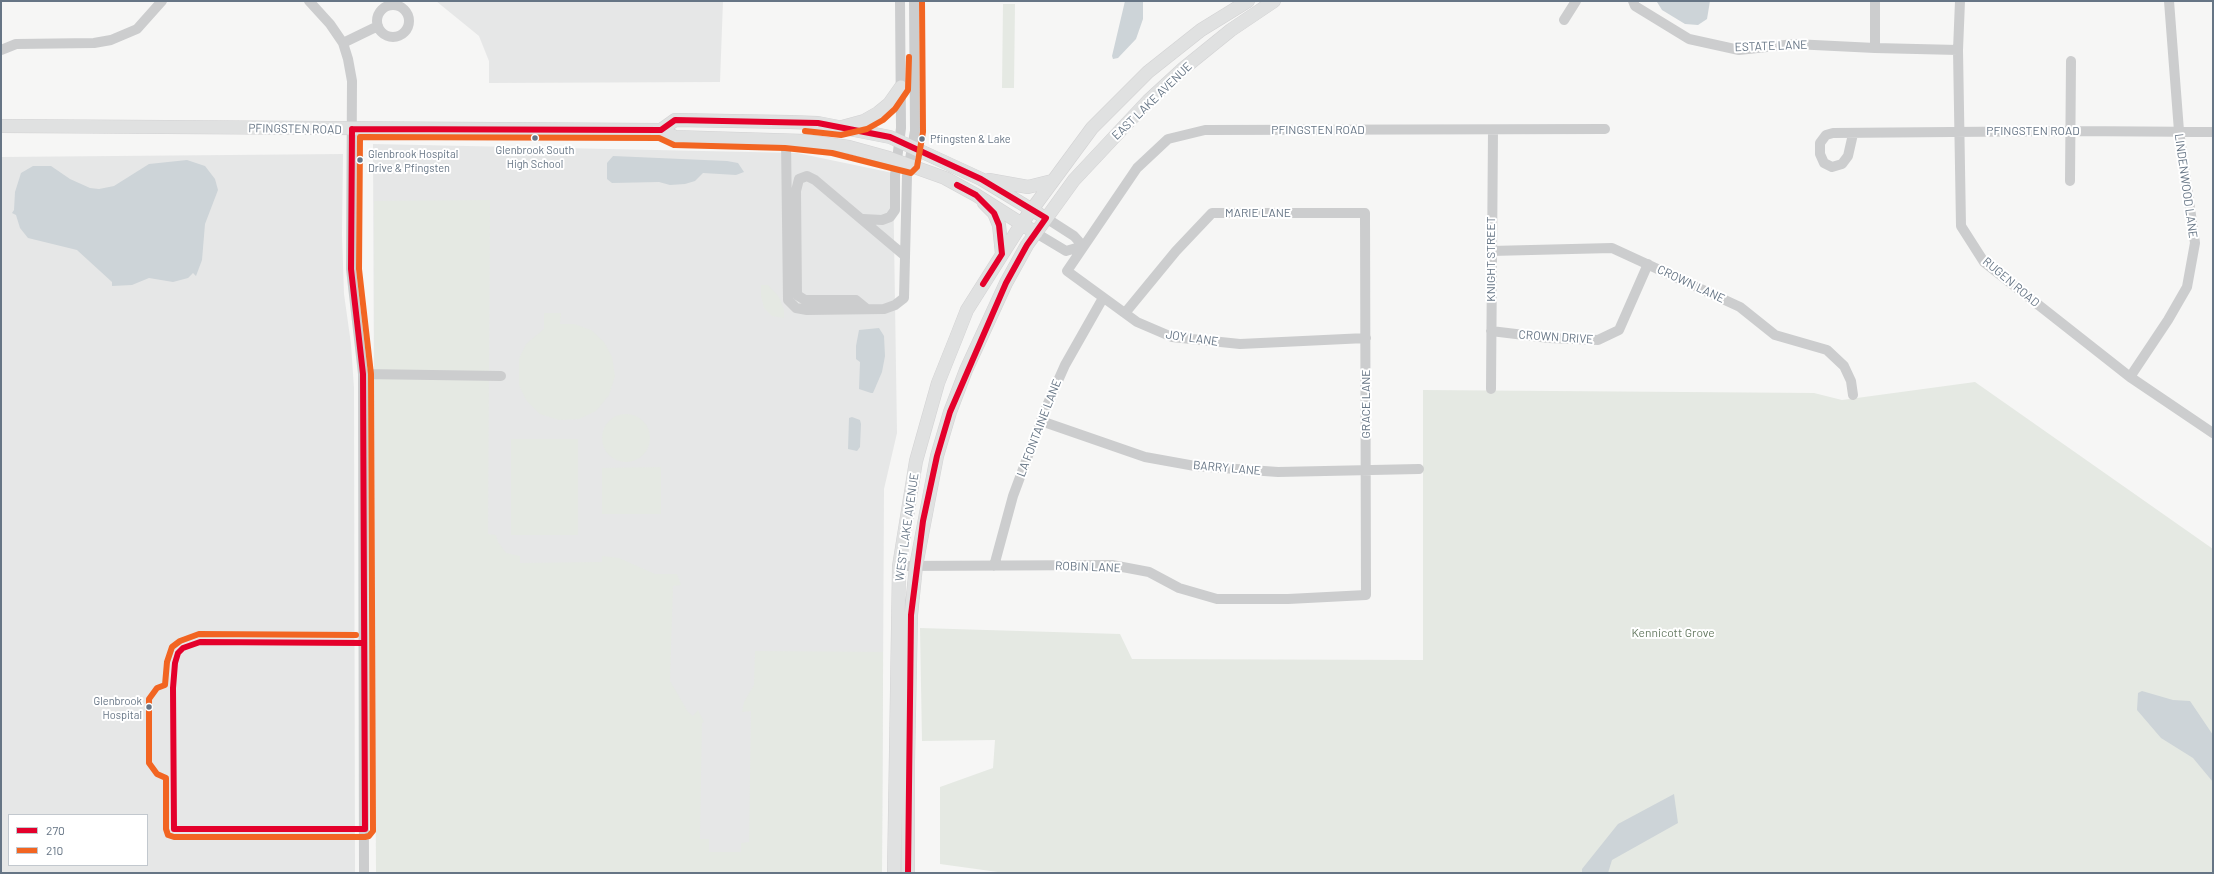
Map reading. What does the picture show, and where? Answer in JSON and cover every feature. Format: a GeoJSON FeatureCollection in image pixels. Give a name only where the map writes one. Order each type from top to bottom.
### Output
{"type":"FeatureCollection","features":[{"type":"Feature","properties":{"kind":"main road","name":"EAST LAKE AVENUE"},"geometry":{"type":"LineString","coordinates":[[1032,209],[1092,128],[1148,72],[1201,30],[1248,1]]}},
{"type":"Feature","properties":{"kind":"main road","name":"EAST LAKE AVENUE"},"geometry":{"type":"LineString","coordinates":[[1046,218],[1074,180],[1148,101],[1184,68],[1231,30],[1274,1]]}},
{"type":"Feature","properties":{"kind":"main road"},"geometry":{"type":"LineString","coordinates":[[840,127],[864,121],[878,113],[890,104],[902,87]]}},
{"type":"Feature","properties":{"kind":"main road"},"geometry":{"type":"LineString","coordinates":[[661,130],[675,120],[790,122],[840,127],[890,137],[981,179],[1046,218]]}},
{"type":"Feature","properties":{"kind":"main road","name":"PFINGSTEN ROAD"},"geometry":{"type":"LineString","coordinates":[[1,126],[661,130],[675,137],[786,140],[849,148],[903,163],[945,178],[976,195],[1036,233]]}},
{"type":"Feature","properties":{"kind":"main road"},"geometry":{"type":"LineString","coordinates":[[981,179],[1028,187],[1052,181]]}},
{"type":"Feature","properties":{"kind":"main road"},"geometry":{"type":"LineString","coordinates":[[976,195],[994,213],[998,225],[1002,254]]}},
{"type":"Feature","properties":{"kind":"main road","name":"WEST LAKE AVENUE"},"geometry":{"type":"LineString","coordinates":[[894,873],[899,566],[916,461],[938,383],[967,310],[1032,209]]}},
{"type":"Feature","properties":{"kind":"main road","name":"WEST LAKE AVENUE"},"geometry":{"type":"LineString","coordinates":[[908,873],[908,762],[911,615],[916,566],[937,456],[950,412],[966,370],[1006,283],[1046,218]]}},
{"type":"Feature","properties":{"kind":"street"},"geometry":{"type":"LineString","coordinates":[[1,50],[16,44],[94,43],[111,40],[137,29],[162,1]]}},
{"type":"Feature","properties":{"kind":"street"},"geometry":{"type":"LineString","coordinates":[[309,1],[330,24],[343,43],[352,81],[352,269],[363,374],[364,873]]}},
{"type":"Feature","properties":{"kind":"street"},"geometry":{"type":"LineString","coordinates":[[786,140],[788,300],[796,308],[807,310],[890,308],[904,298],[905,256],[903,163],[899,141],[902,87],[900,1]]}},
{"type":"Feature","properties":{"kind":"street"},"geometry":{"type":"LineString","coordinates":[[863,219],[882,220],[890,217],[895,210],[903,163],[912,146],[916,131],[914,1]]}},
{"type":"Feature","properties":{"kind":"street"},"geometry":{"type":"LineString","coordinates":[[1564,20],[1576,1]]}},
{"type":"Feature","properties":{"kind":"street","name":"ESTATE LANE"},"geometry":{"type":"LineString","coordinates":[[1633,1],[1635,6],[1689,39],[1739,50],[1794,44],[1958,50]]}},
{"type":"Feature","properties":{"kind":"street"},"geometry":{"type":"LineString","coordinates":[[1875,1],[1875,48]]}},
{"type":"Feature","properties":{"kind":"street","name":"RUGEN ROAD"},"geometry":{"type":"LineString","coordinates":[[1960,1],[1958,50],[1961,132],[1961,226],[1984,262],[2130,377],[2213,433]]}},
{"type":"Feature","properties":{"kind":"street","name":"LINDENWOOD LANE"},"geometry":{"type":"LineString","coordinates":[[2130,377],[2168,320],[2187,287],[2195,243],[2178,131],[2169,1]]}},
{"type":"Feature","properties":{"kind":"street"},"geometry":{"type":"LineString","coordinates":[[343,43],[378,26]]}},
{"type":"Feature","properties":{"kind":"street"},"geometry":{"type":"LineString","coordinates":[[2070,181],[2071,61]]}},
{"type":"Feature","properties":{"kind":"street","name":"PFINGSTEN ROAD"},"geometry":{"type":"LineString","coordinates":[[1036,233],[1066,251],[1083,246],[1137,168],[1168,139],[1205,130],[1606,129]]}},
{"type":"Feature","properties":{"kind":"street","name":"KNIGHT STREET"},"geometry":{"type":"LineString","coordinates":[[1491,389],[1493,130]]}},
{"type":"Feature","properties":{"kind":"street","name":"PFINGSTEN ROAD"},"geometry":{"type":"LineString","coordinates":[[1853,134],[2070,131],[2213,132]]}},
{"type":"Feature","properties":{"kind":"street"},"geometry":{"type":"LineString","coordinates":[[867,309],[856,300],[805,300],[797,295],[796,191],[799,179],[803,177],[811,177],[863,219],[905,256]]}},
{"type":"Feature","properties":{"kind":"street","name":"MARIE LANE"},"geometry":{"type":"LineString","coordinates":[[1125,313],[1176,251],[1212,213],[1365,213]]}},
{"type":"Feature","properties":{"kind":"street","name":"GRACE LANE"},"geometry":{"type":"LineString","coordinates":[[1365,213],[1366,595]]}},
{"type":"Feature","properties":{"kind":"street"},"geometry":{"type":"LineString","coordinates":[[1046,218],[1074,236],[1083,246]]}},
{"type":"Feature","properties":{"kind":"street","name":"JOY LANE"},"geometry":{"type":"LineString","coordinates":[[1083,246],[1067,271],[1137,322],[1160,334],[1180,338],[1240,344],[1366,338]]}},
{"type":"Feature","properties":{"kind":"street","name":"CROWN LANE"},"geometry":{"type":"LineString","coordinates":[[1491,251],[1612,248],[1740,307],[1775,334],[1827,350],[1844,366],[1851,381],[1853,395]]}},
{"type":"Feature","properties":{"kind":"street","name":"CROWN DRIVE"},"geometry":{"type":"LineString","coordinates":[[1491,331],[1549,338],[1598,340],[1620,330],[1648,264]]}},
{"type":"Feature","properties":{"kind":"street","name":"LA FONTAINE LANE"},"geometry":{"type":"LineString","coordinates":[[994,566],[1013,496],[1041,421],[1064,365],[1103,298]]}},
{"type":"Feature","properties":{"kind":"street"},"geometry":{"type":"LineString","coordinates":[[363,374],[501,376]]}},
{"type":"Feature","properties":{"kind":"street","name":"BARRY LANE"},"geometry":{"type":"LineString","coordinates":[[1041,421],[1145,457],[1195,466],[1278,472],[1419,469]]}},
{"type":"Feature","properties":{"kind":"street","name":"ROBIN LANE"},"geometry":{"type":"LineString","coordinates":[[899,566],[1112,565],[1149,572],[1179,588],[1217,599],[1288,599],[1366,595]]}},
{"type":"Feature","properties":{"kind":"shaded area"},"geometry":{"type":"Polygon","coordinates":[[[436,1],[723,1],[720,82],[489,83],[489,61],[479,36],[436,1]]]}},
{"type":"Feature","properties":{"kind":"shaded area"},"geometry":{"type":"Polygon","coordinates":[[[1125,1],[1143,1],[1143,19],[1136,39],[1118,58],[1113,59],[1112,56],[1125,1]]]}},
{"type":"Feature","properties":{"kind":"shaded area"},"geometry":{"type":"Polygon","coordinates":[[[1652,1],[1710,1],[1707,19],[1698,25],[1685,24],[1662,10],[1657,2],[1652,1]]]}},
{"type":"Feature","properties":{"kind":"shaded area","name":"Glenbrook South High School"},"geometry":{"type":"Polygon","coordinates":[[[373,144],[797,153],[893,173],[897,433],[884,489],[882,873],[376,873],[373,144]]]}},
{"type":"Feature","properties":{"kind":"shaded area","name":"Glenbrook Hospital"},"geometry":{"type":"Polygon","coordinates":[[[343,154],[342,235],[344,294],[351,344],[354,388],[355,873],[1,873],[1,157],[343,154]]]}},
{"type":"Feature","properties":{"kind":"shaded area"},"geometry":{"type":"Polygon","coordinates":[[[613,156],[727,161],[738,163],[744,172],[736,175],[703,173],[695,181],[685,184],[670,185],[659,182],[612,183],[607,179],[607,163],[613,156]]]}},
{"type":"Feature","properties":{"kind":"shaded area"},"geometry":{"type":"Polygon","coordinates":[[[187,160],[205,166],[215,179],[218,190],[205,224],[202,260],[196,276],[193,273],[188,278],[173,282],[149,278],[132,285],[112,286],[112,282],[77,250],[28,238],[20,228],[16,215],[12,213],[14,210],[15,192],[21,173],[33,166],[51,166],[70,179],[90,188],[99,189],[114,186],[149,164],[187,160]]]}},
{"type":"Feature","properties":{"kind":"shaded area"},"geometry":{"type":"Polygon","coordinates":[[[879,328],[884,336],[885,356],[882,372],[873,393],[871,393],[859,389],[860,362],[856,359],[856,346],[859,330],[879,328]]]}},
{"type":"Feature","properties":{"kind":"shaded area"},"geometry":{"type":"Polygon","coordinates":[[[852,417],[860,420],[861,424],[860,447],[857,451],[848,449],[849,418],[852,417]]]}},
{"type":"Feature","properties":{"kind":"shaded area"},"geometry":{"type":"Polygon","coordinates":[[[2142,691],[2173,700],[2190,701],[2213,735],[2213,782],[2193,758],[2161,738],[2137,710],[2138,693],[2142,691]]]}},
{"type":"Feature","properties":{"kind":"shaded area"},"geometry":{"type":"Polygon","coordinates":[[[1674,794],[1678,823],[1612,860],[1608,873],[1582,873],[1582,869],[1618,824],[1674,794]]]}},
{"type":"Feature","properties":{"kind":"green space"},"geometry":{"type":"Polygon","coordinates":[[[1003,4],[1015,4],[1014,88],[1002,88],[1003,4]]]}},
{"type":"Feature","properties":{"kind":"green space"},"geometry":{"type":"Polygon","coordinates":[[[490,200],[488,534],[496,535],[498,542],[506,553],[520,556],[520,563],[602,562],[602,556],[619,558],[655,574],[677,574],[681,585],[673,586],[670,681],[688,712],[693,716],[698,710],[704,722],[702,723],[700,839],[709,839],[709,852],[741,852],[741,843],[749,842],[751,711],[742,712],[744,702],[754,685],[755,651],[883,652],[882,873],[376,873],[374,201],[490,200]]]}},
{"type":"Feature","properties":{"kind":"green space"},"geometry":{"type":"Polygon","coordinates":[[[761,285],[768,285],[779,297],[784,310],[784,318],[772,316],[764,308],[761,296],[761,285]]]}},
{"type":"Feature","properties":{"kind":"green space"},"geometry":{"type":"Polygon","coordinates":[[[544,313],[561,313],[560,324],[574,324],[591,330],[604,342],[612,357],[615,376],[609,395],[596,411],[579,419],[559,420],[540,414],[526,400],[519,385],[519,359],[526,344],[544,329],[544,313]]]}},
{"type":"Feature","properties":{"kind":"green space","name":"Kennicott Grove"},"geometry":{"type":"Polygon","coordinates":[[[1975,382],[2213,549],[2213,873],[1005,873],[940,864],[940,787],[993,768],[995,740],[922,741],[920,628],[1120,634],[1132,659],[1423,660],[1423,390],[1814,393],[1842,400],[1975,382]]]}},
{"type":"Feature","properties":{"kind":"green space"},"geometry":{"type":"Polygon","coordinates":[[[621,414],[631,414],[640,418],[646,424],[649,429],[649,447],[640,458],[631,462],[621,462],[612,458],[606,452],[602,443],[602,433],[606,424],[612,418],[621,414]]]}},
{"type":"Feature","properties":{"kind":"green space"},"geometry":{"type":"Polygon","coordinates":[[[511,439],[578,439],[578,535],[511,535],[511,439]]]}},
{"type":"Feature","properties":{"kind":"green space"},"geometry":{"type":"Polygon","coordinates":[[[661,467],[661,514],[602,514],[602,468],[661,467]]]}},
{"type":"Feature","properties":{"kind":"transit line","name":"210"},"geometry":{"type":"LineString","coordinates":[[356,635],[199,634],[180,641],[172,647],[167,662],[165,685],[157,688],[149,699],[149,763],[157,774],[166,778],[166,829],[168,835],[174,837],[365,837],[369,836],[373,831],[371,374],[359,269],[360,137],[659,138],[674,145],[785,148],[832,153],[911,173],[917,167],[923,132],[922,1]]}},
{"type":"Feature","properties":{"kind":"transit line","name":"210"},"geometry":{"type":"LineString","coordinates":[[805,131],[841,135],[867,129],[883,120],[895,109],[908,90],[909,57]]}},
{"type":"Feature","properties":{"kind":"transit line","name":"270"},"geometry":{"type":"LineString","coordinates":[[352,129],[661,130],[675,120],[818,123],[890,137],[981,179],[1046,218],[1027,245],[1006,283],[950,412],[937,456],[923,521],[911,615],[908,873]]}},
{"type":"Feature","properties":{"kind":"transit line","name":"270"},"geometry":{"type":"LineString","coordinates":[[352,129],[351,269],[363,374],[365,829],[174,829],[173,688],[175,663],[178,653],[183,648],[200,642],[364,643]]}},
{"type":"Feature","properties":{"kind":"transit line","name":"270"},"geometry":{"type":"LineString","coordinates":[[957,185],[976,195],[994,213],[999,225],[1002,254],[983,284]]}},
{"type":"Feature","properties":{"kind":"place","name":"Glenbrook South High School"},"geometry":{"type":"Point","coordinates":[535,138]}},
{"type":"Feature","properties":{"kind":"place","name":"Pfingsten & Lake"},"geometry":{"type":"Point","coordinates":[922,139]}},
{"type":"Feature","properties":{"kind":"place","name":"Glenbrook Hospital Drive & Pfingsten"},"geometry":{"type":"Point","coordinates":[360,160]}},
{"type":"Feature","properties":{"kind":"place","name":"Glenbrook Hospital"},"geometry":{"type":"Point","coordinates":[149,707]}}]}
